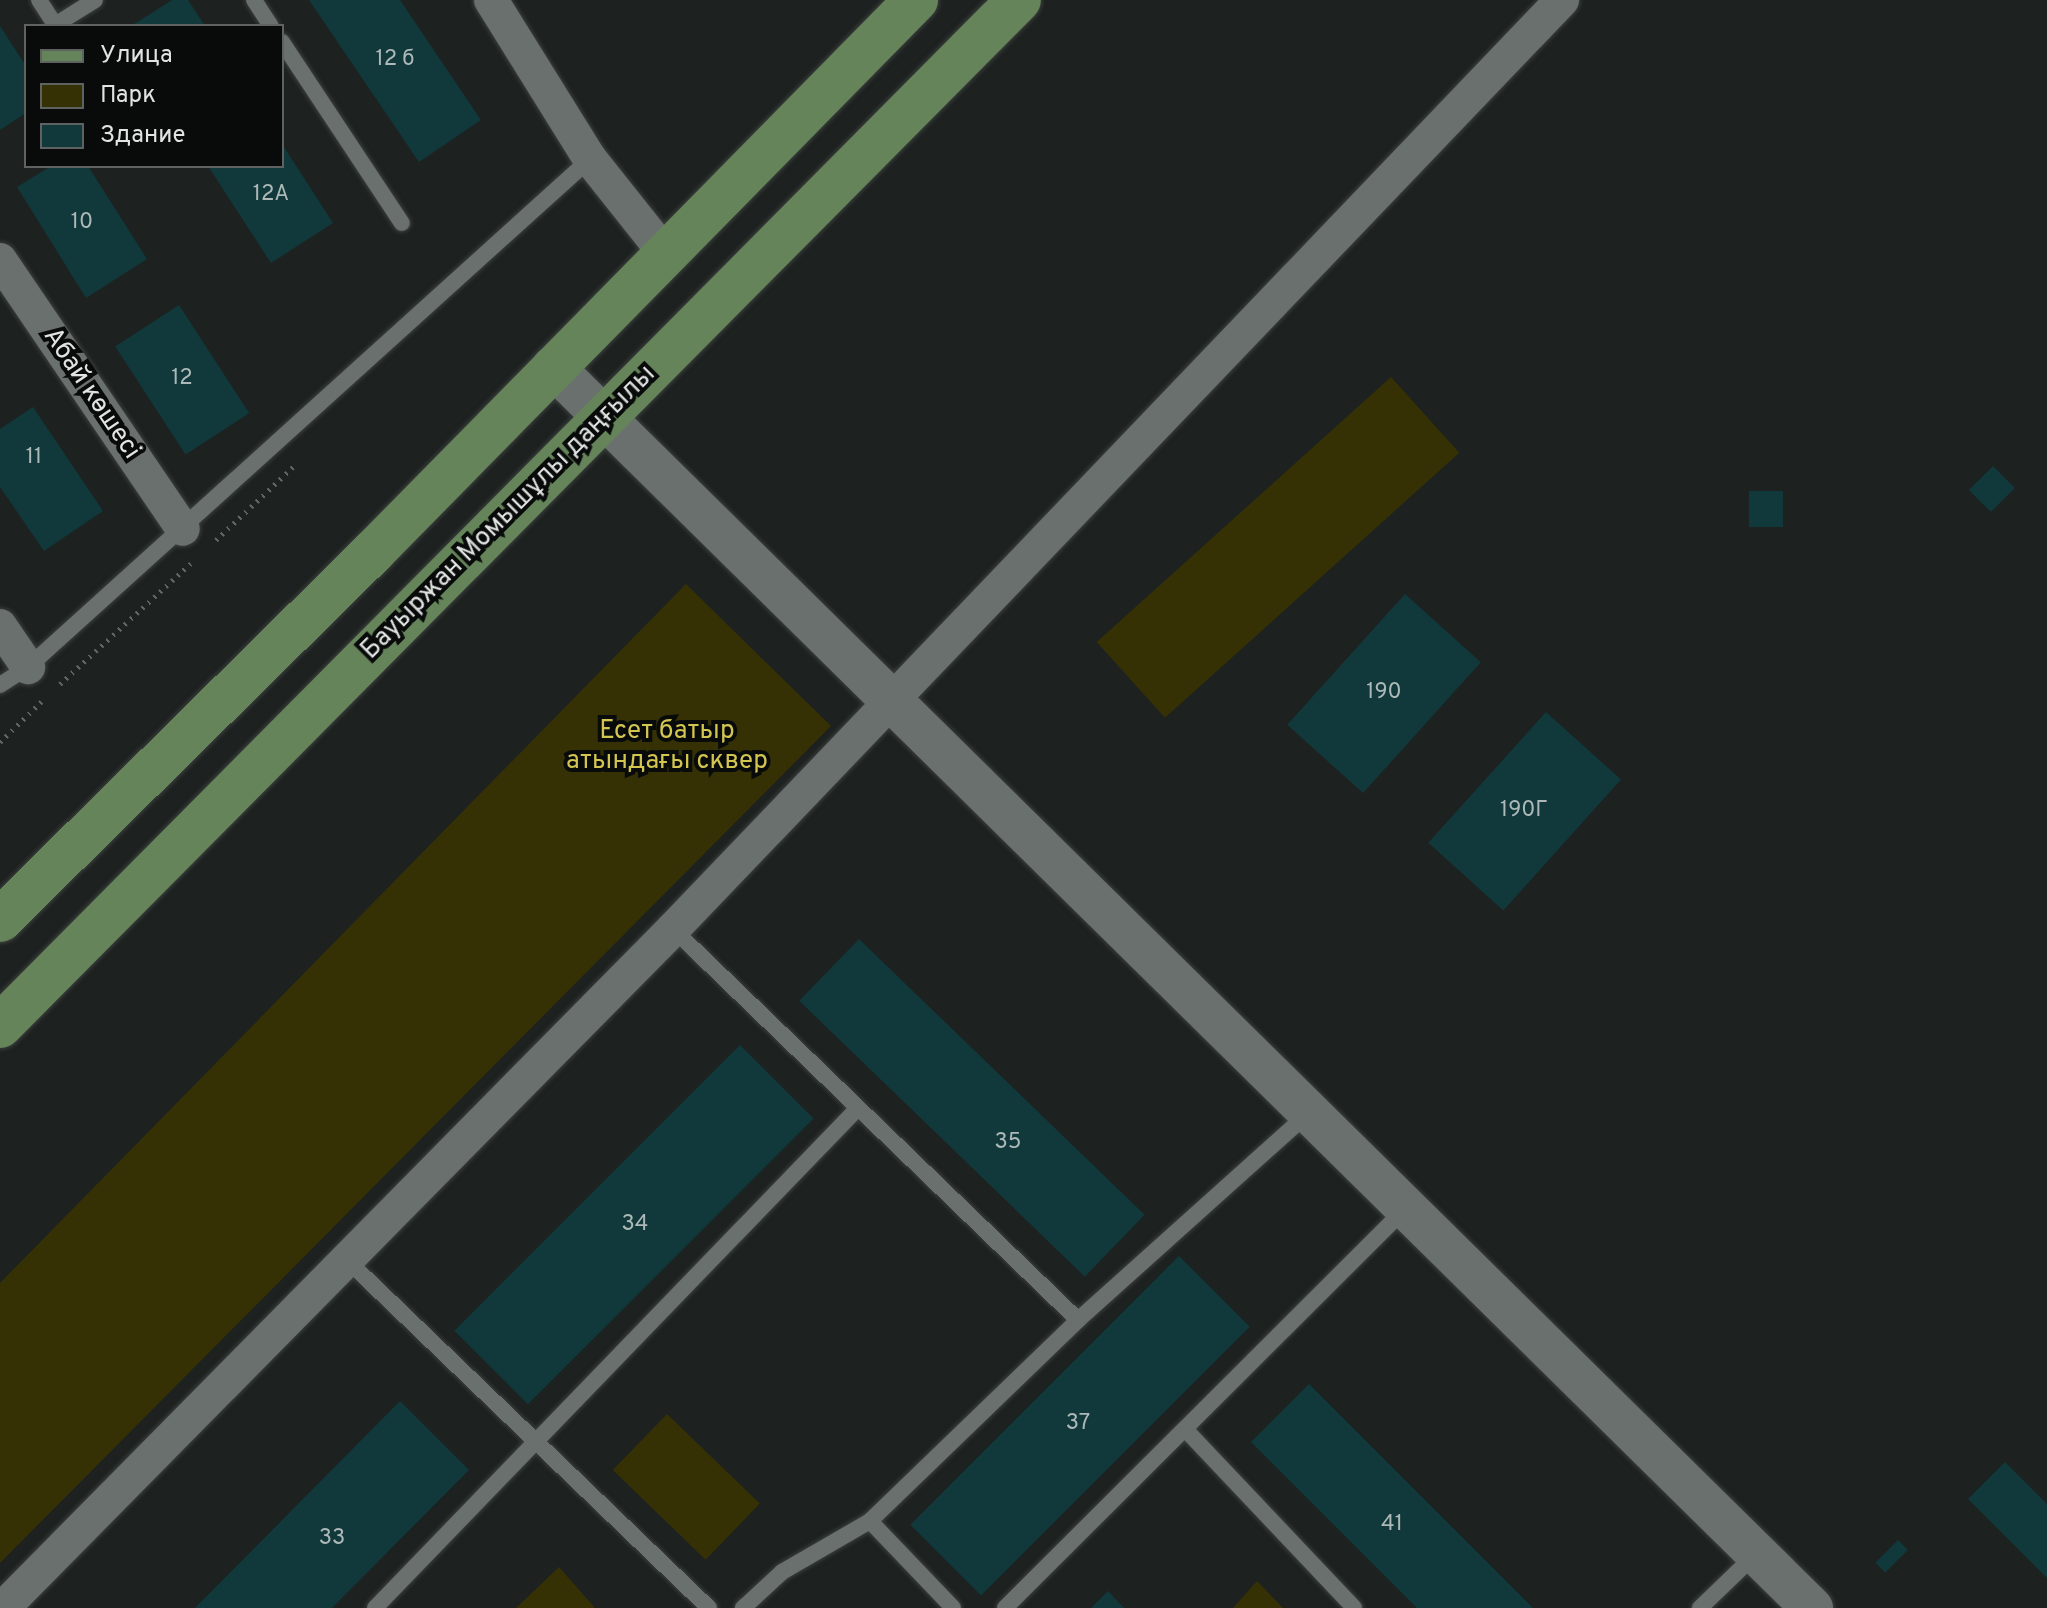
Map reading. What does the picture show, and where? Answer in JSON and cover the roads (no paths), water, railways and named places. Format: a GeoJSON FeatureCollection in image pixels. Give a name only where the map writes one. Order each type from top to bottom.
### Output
{"type":"FeatureCollection","features":[{"type":"Feature","properties":{"kind":"main road"},"geometry":{"type":"LineString","coordinates":[[0,920],[916,0]]}},
{"type":"Feature","properties":{"kind":"main road","name":"Бауыржан Момышұлы даңғылы"},"geometry":{"type":"LineString","coordinates":[[0,1026],[1019,0]]}},
{"type":"Feature","properties":{"kind":"street"},"geometry":{"type":"LineString","coordinates":[[491,0],[590,159],[664,252]]}},
{"type":"Feature","properties":{"kind":"street"},"geometry":{"type":"LineString","coordinates":[[3,1608],[673,929],[891,697],[1562,0]]}},
{"type":"Feature","properties":{"kind":"street","name":"Абай көшесі"},"geometry":{"type":"LineString","coordinates":[[0,260],[183,529]]}},
{"type":"Feature","properties":{"kind":"street"},"geometry":{"type":"LineString","coordinates":[[553,367],[1812,1608]]}},
{"type":"Feature","properties":{"kind":"street"},"geometry":{"type":"LineString","coordinates":[[0,626],[14,676]]}},
{"type":"Feature","properties":{"kind":"lane"},"geometry":{"type":"LineString","coordinates":[[39,0],[54,24]]}},
{"type":"Feature","properties":{"kind":"lane"},"geometry":{"type":"LineString","coordinates":[[57,24],[95,0]]}},
{"type":"Feature","properties":{"kind":"lane"},"geometry":{"type":"LineString","coordinates":[[254,0],[270,24]]}},
{"type":"Feature","properties":{"kind":"lane"},"geometry":{"type":"LineString","coordinates":[[284,45],[402,223]]}},
{"type":"Feature","properties":{"kind":"lane"},"geometry":{"type":"LineString","coordinates":[[14,676],[183,529],[590,159]]}},
{"type":"Feature","properties":{"kind":"lane"},"geometry":{"type":"LineString","coordinates":[[673,929],[1078,1320]]}},
{"type":"Feature","properties":{"kind":"lane"},"geometry":{"type":"LineString","coordinates":[[375,1608],[858,1108]]}},
{"type":"Feature","properties":{"kind":"lane"},"geometry":{"type":"LineString","coordinates":[[743,1608],[782,1572],[870,1521],[1078,1320],[1311,1111]]}},
{"type":"Feature","properties":{"kind":"lane"},"geometry":{"type":"LineString","coordinates":[[1005,1608],[1408,1207]]}},
{"type":"Feature","properties":{"kind":"lane"},"geometry":{"type":"LineString","coordinates":[[347,1260],[709,1608]]}},
{"type":"Feature","properties":{"kind":"lane"},"geometry":{"type":"LineString","coordinates":[[1185,1429],[1354,1608]]}},
{"type":"Feature","properties":{"kind":"lane"},"geometry":{"type":"LineString","coordinates":[[870,1521],[953,1608]]}},
{"type":"Feature","properties":{"kind":"lane"},"geometry":{"type":"LineString","coordinates":[[1700,1608],[1758,1552]]}},
{"type":"Feature","properties":{"kind":"park label","name":"Есет батыр атындағы сквер"},"geometry":{"type":"Point","coordinates":[667,747]}}]}
